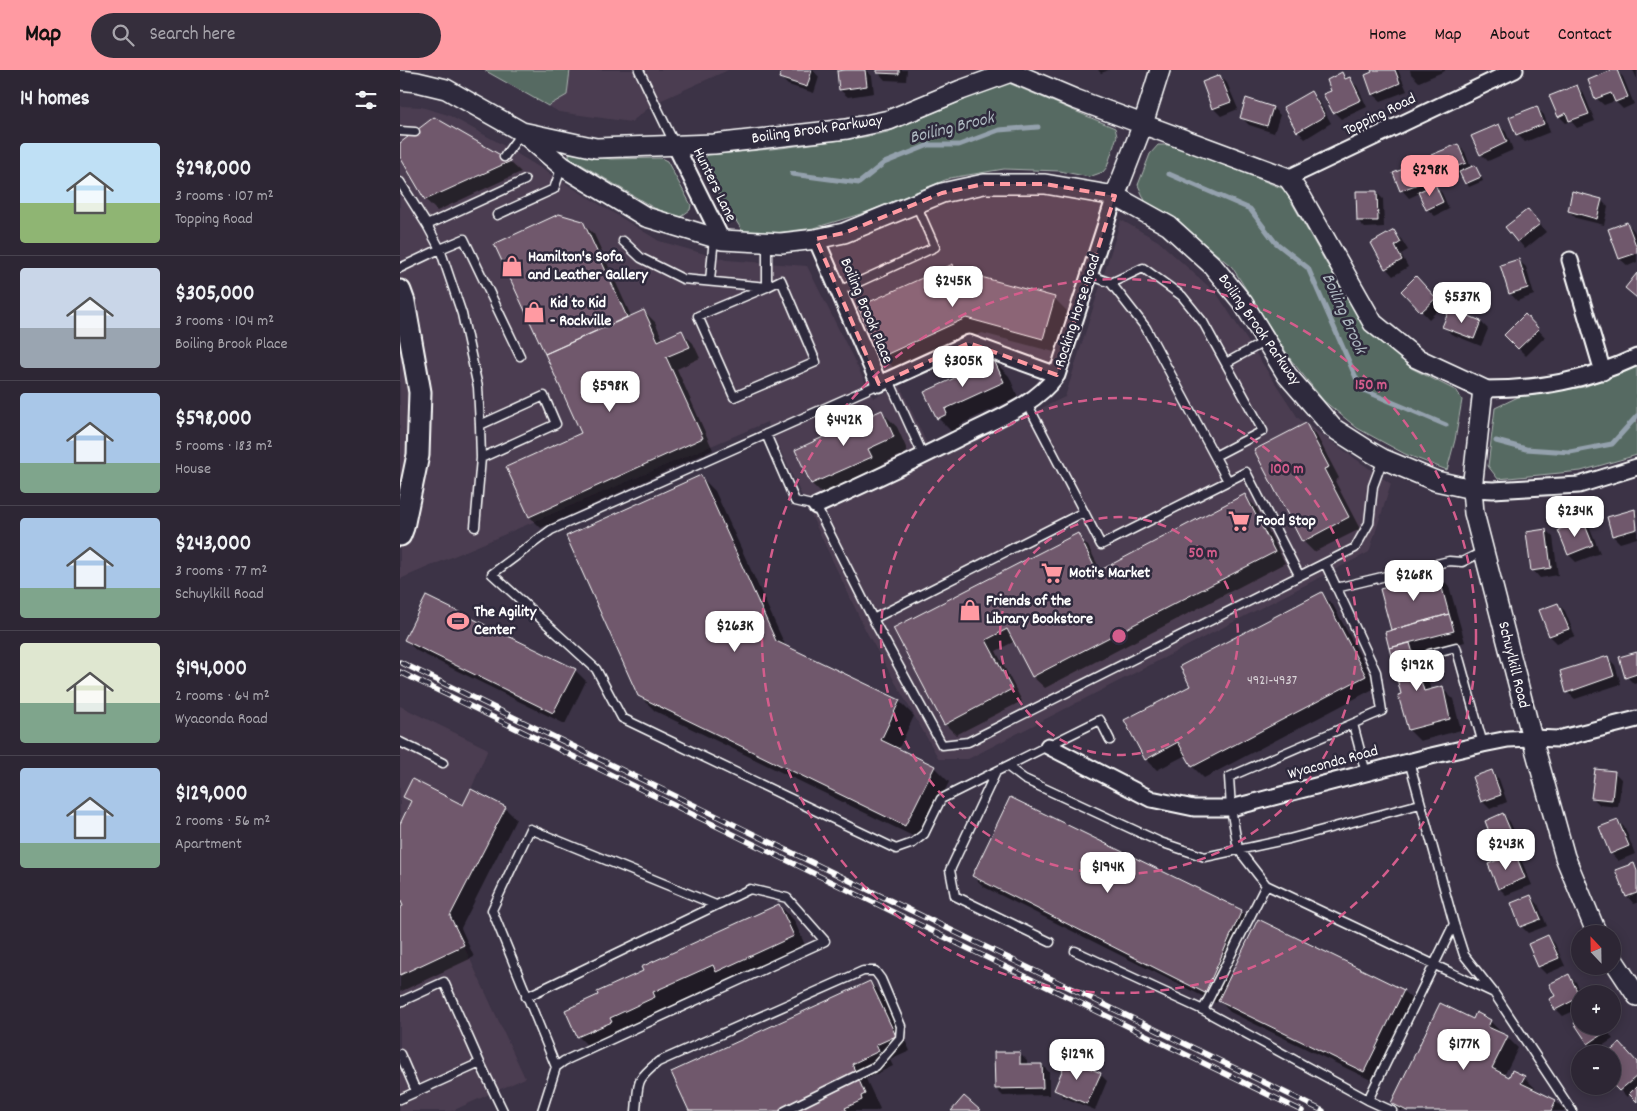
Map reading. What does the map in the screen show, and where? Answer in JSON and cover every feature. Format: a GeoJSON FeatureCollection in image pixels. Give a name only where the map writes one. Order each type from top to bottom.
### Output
{"type":"FeatureCollection","features":[{"type":"Feature","properties":{"kind":"main road"},"geometry":{"type":"LineString","coordinates":[[400,291],[404,302],[420,392],[418,455],[409,479],[403,527],[400,535]]}},
{"type":"Feature","properties":{"kind":"street","name":"Rocking Horse Road"},"geometry":{"type":"LineString","coordinates":[[816,506],[1027,404],[1048,388],[1057,375],[1115,196],[1143,124],[1160,70]]}},
{"type":"Feature","properties":{"kind":"street","name":"Topping Road"},"geometry":{"type":"LineString","coordinates":[[1288,178],[1515,70]]}},
{"type":"Feature","properties":{"kind":"street","name":"Boiling Brook Parkway"},"geometry":{"type":"LineString","coordinates":[[522,132],[596,148],[714,144],[828,132],[889,120],[1010,71],[1075,99],[1288,178]]}},
{"type":"Feature","properties":{"kind":"street","name":"Boiling Brook Parkway"},"geometry":{"type":"LineString","coordinates":[[400,80],[446,89],[522,132],[562,166],[646,217],[718,238],[781,243],[816,239],[844,233],[942,193],[984,184],[1045,184],[1115,196],[1169,226],[1212,264],[1242,303],[1287,374],[1334,428],[1369,452],[1436,480],[1472,489],[1494,490],[1579,485],[1637,467]]}},
{"type":"Feature","properties":{"kind":"street","name":"Hunters Lane"},"geometry":{"type":"LineString","coordinates":[[675,145],[718,238]]}},
{"type":"Feature","properties":{"kind":"street"},"geometry":{"type":"LineString","coordinates":[[1288,178],[1302,198],[1373,324],[1416,358],[1483,389],[1517,389],[1546,386],[1603,372],[1637,357]]}},
{"type":"Feature","properties":{"kind":"street","name":"Boiling Brook Place"},"geometry":{"type":"LineString","coordinates":[[816,239],[839,291],[884,382],[969,343],[1057,375]]}},
{"type":"Feature","properties":{"kind":"street"},"geometry":{"type":"LineString","coordinates":[[1570,260],[1603,372]]}},
{"type":"Feature","properties":{"kind":"street","name":"Schuylkill Road"},"geometry":{"type":"LineString","coordinates":[[1483,389],[1472,489],[1474,513],[1565,857],[1593,925]]}},
{"type":"Feature","properties":{"kind":"street","name":"Wyaconda Road"},"geometry":{"type":"LineString","coordinates":[[1048,746],[1151,799],[1194,808],[1231,808],[1483,744],[1508,739],[1558,739],[1637,720]]}},
{"type":"Feature","properties":{"kind":"street"},"geometry":{"type":"LineString","coordinates":[[1621,972],[1637,996]]}},
{"type":"Feature","properties":{"kind":"lane"},"geometry":{"type":"LineString","coordinates":[[640,70],[675,145]]}},
{"type":"Feature","properties":{"kind":"lane"},"geometry":{"type":"LineString","coordinates":[[400,131],[414,132]]}},
{"type":"Feature","properties":{"kind":"lane"},"geometry":{"type":"LineString","coordinates":[[504,157],[522,132]]}},
{"type":"Feature","properties":{"kind":"lane"},"geometry":{"type":"LineString","coordinates":[[497,215],[554,189],[562,166]]}},
{"type":"Feature","properties":{"kind":"lane"},"geometry":{"type":"LineString","coordinates":[[427,225],[525,180]]}},
{"type":"Feature","properties":{"kind":"lane"},"geometry":{"type":"LineString","coordinates":[[400,182],[440,249],[462,314],[478,387],[481,458],[475,527]]}},
{"type":"Feature","properties":{"kind":"lane"},"geometry":{"type":"LineString","coordinates":[[839,291],[935,248],[915,204]]}},
{"type":"Feature","properties":{"kind":"lane"},"geometry":{"type":"LineString","coordinates":[[710,281],[718,238]]}},
{"type":"Feature","properties":{"kind":"lane"},"geometry":{"type":"LineString","coordinates":[[400,268],[464,239],[520,356]]}},
{"type":"Feature","properties":{"kind":"lane"},"geometry":{"type":"LineString","coordinates":[[623,241],[641,258],[683,278],[766,286],[781,280],[816,362],[734,397],[698,316],[766,286]]}},
{"type":"Feature","properties":{"kind":"lane"},"geometry":{"type":"LineString","coordinates":[[766,286],[767,242]]}},
{"type":"Feature","properties":{"kind":"lane"},"geometry":{"type":"LineString","coordinates":[[1111,284],[1143,268],[1182,296],[1203,322],[1263,431],[1215,456]]}},
{"type":"Feature","properties":{"kind":"lane"},"geometry":{"type":"LineString","coordinates":[[1089,275],[1111,284],[1146,328],[1228,480]]}},
{"type":"Feature","properties":{"kind":"lane"},"geometry":{"type":"LineString","coordinates":[[1226,363],[1266,341]]}},
{"type":"Feature","properties":{"kind":"lane"},"geometry":{"type":"LineString","coordinates":[[923,455],[884,382],[551,530],[492,574],[596,669],[622,718],[896,849],[913,843],[924,834],[941,799],[1100,720],[1110,740]]}},
{"type":"Feature","properties":{"kind":"lane"},"geometry":{"type":"LineString","coordinates":[[480,425],[544,396],[556,424],[481,458]]}},
{"type":"Feature","properties":{"kind":"lane"},"geometry":{"type":"LineString","coordinates":[[1027,404],[1101,545],[1246,472],[1299,575]]}},
{"type":"Feature","properties":{"kind":"lane"},"geometry":{"type":"LineString","coordinates":[[766,434],[796,501],[816,506],[873,619],[942,745],[968,742],[1355,548],[1369,523],[1373,486],[1383,459]]}},
{"type":"Feature","properties":{"kind":"lane"},"geometry":{"type":"LineString","coordinates":[[873,619],[1084,512]]}},
{"type":"Feature","properties":{"kind":"lane"},"geometry":{"type":"LineString","coordinates":[[1336,588],[1449,561],[1462,562],[1484,551]]}},
{"type":"Feature","properties":{"kind":"lane"},"geometry":{"type":"LineString","coordinates":[[1325,563],[1376,672],[1382,711],[1229,777],[1231,808],[1238,850],[1266,884],[1494,993]]}},
{"type":"Feature","properties":{"kind":"lane"},"geometry":{"type":"LineString","coordinates":[[1428,654],[1456,647],[1483,744]]}},
{"type":"Feature","properties":{"kind":"lane"},"geometry":{"type":"LineString","coordinates":[[1353,724],[1366,773]]}},
{"type":"Feature","properties":{"kind":"lane"},"geometry":{"type":"LineString","coordinates":[[400,742],[443,763]]}},
{"type":"Feature","properties":{"kind":"lane"},"geometry":{"type":"LineString","coordinates":[[1409,762],[1464,955],[1494,993],[1572,1111]]}},
{"type":"Feature","properties":{"kind":"lane"},"geometry":{"type":"LineString","coordinates":[[1008,766],[1024,779],[1160,842],[1205,857],[1289,839],[1420,804]]}},
{"type":"Feature","properties":{"kind":"lane"},"geometry":{"type":"LineString","coordinates":[[996,772],[950,870],[956,896],[1050,942]]}},
{"type":"Feature","properties":{"kind":"lane"},"geometry":{"type":"LineString","coordinates":[[556,1068],[492,910],[530,829],[716,905]]}},
{"type":"Feature","properties":{"kind":"lane"},"geometry":{"type":"LineString","coordinates":[[1203,1010],[1266,884]]}},
{"type":"Feature","properties":{"kind":"lane"},"geometry":{"type":"LineString","coordinates":[[526,997],[750,889],[787,898],[825,941],[564,1061],[556,1068],[542,1111]]}},
{"type":"Feature","properties":{"kind":"lane"},"geometry":{"type":"LineString","coordinates":[[1368,1100],[1454,924]]}},
{"type":"Feature","properties":{"kind":"lane"},"geometry":{"type":"LineString","coordinates":[[1075,951],[1203,1010],[1368,1100],[1392,1111]]}},
{"type":"Feature","properties":{"kind":"lane"},"geometry":{"type":"LineString","coordinates":[[636,1111],[638,1082],[644,1073],[658,1062],[863,971],[875,971],[881,979],[901,1026],[900,1038],[876,1066],[785,1111]]}},
{"type":"Feature","properties":{"kind":"lane"},"geometry":{"type":"LineString","coordinates":[[400,1002],[444,982],[502,1111]]}},
{"type":"Feature","properties":{"kind":"lane"},"geometry":{"type":"LineString","coordinates":[[400,1054],[416,1092]]}},
{"type":"Feature","properties":{"kind":"lane"},"geometry":{"type":"LineString","coordinates":[[400,1099],[480,1063]]}},
{"type":"Feature","properties":{"kind":"highlighted area"},"geometry":{"type":"Polygon","coordinates":[[[984,184],[1045,184],[1115,196],[1057,375],[969,343],[879,384],[816,239],[844,233],[942,193],[984,184]]]}},
{"type":"Feature","properties":{"kind":"shaded area"},"geometry":{"type":"Polygon","coordinates":[[[486,70],[728,70],[655,103],[631,122],[559,112],[486,70]]]}},
{"type":"Feature","properties":{"kind":"shaded area"},"geometry":{"type":"Polygon","coordinates":[[[400,106],[421,107],[448,115],[501,144],[659,241],[726,260],[807,266],[873,398],[900,386],[934,459],[1065,397],[1121,220],[1158,241],[1217,294],[1298,418],[1391,484],[1369,552],[968,759],[939,759],[866,631],[767,422],[400,579],[400,106]]]}},
{"type":"Feature","properties":{"kind":"shaded area"},"geometry":{"type":"Polygon","coordinates":[[[400,706],[488,749],[471,789],[506,807],[450,916],[525,1078],[452,1111],[400,1111],[400,706]]]}},
{"type":"Feature","properties":{"kind":"green space"},"geometry":{"type":"Polygon","coordinates":[[[484,70],[570,70],[567,95],[548,106],[484,70]]]}},
{"type":"Feature","properties":{"kind":"green space"},"geometry":{"type":"Polygon","coordinates":[[[1006,82],[1115,128],[1117,136],[1107,167],[1103,172],[1089,177],[1060,171],[1004,169],[950,178],[867,212],[814,228],[745,235],[699,162],[708,155],[781,148],[888,132],[1006,82]]]}},
{"type":"Feature","properties":{"kind":"green space"},"geometry":{"type":"Polygon","coordinates":[[[1158,145],[1174,145],[1284,189],[1326,263],[1369,330],[1411,368],[1457,391],[1462,400],[1455,440],[1447,470],[1405,454],[1357,428],[1324,401],[1291,360],[1232,267],[1176,220],[1146,203],[1138,185],[1150,154],[1158,145]]]}},
{"type":"Feature","properties":{"kind":"green space"},"geometry":{"type":"Polygon","coordinates":[[[569,153],[611,159],[661,158],[667,161],[691,205],[690,210],[679,218],[654,208],[569,157],[569,153]]]}},
{"type":"Feature","properties":{"kind":"green space"},"geometry":{"type":"Polygon","coordinates":[[[1637,366],[1637,455],[1581,471],[1498,479],[1488,466],[1495,408],[1518,397],[1584,387],[1637,366]]]}},
{"type":"Feature","properties":{"kind":"building"},"geometry":{"type":"Polygon","coordinates":[[[782,70],[812,70],[807,87],[779,78],[782,70]]]}},
{"type":"Feature","properties":{"kind":"building"},"geometry":{"type":"Polygon","coordinates":[[[865,70],[867,86],[839,90],[837,71],[865,70]]]}},
{"type":"Feature","properties":{"kind":"building"},"geometry":{"type":"Polygon","coordinates":[[[877,70],[899,70],[899,74],[877,73],[877,70]]]}},
{"type":"Feature","properties":{"kind":"building"},"geometry":{"type":"Polygon","coordinates":[[[1371,70],[1395,70],[1400,83],[1372,95],[1365,75],[1372,72],[1371,70]]]}},
{"type":"Feature","properties":{"kind":"building"},"geometry":{"type":"Polygon","coordinates":[[[1612,70],[1617,70],[1628,97],[1615,102],[1611,93],[1595,99],[1588,80],[1612,70]]]}},
{"type":"Feature","properties":{"kind":"building"},"geometry":{"type":"Polygon","coordinates":[[[1342,72],[1345,79],[1350,77],[1361,100],[1333,113],[1323,94],[1331,91],[1327,80],[1342,72]]]}},
{"type":"Feature","properties":{"kind":"building"},"geometry":{"type":"Polygon","coordinates":[[[1220,75],[1231,102],[1212,109],[1202,82],[1220,75]]]}},
{"type":"Feature","properties":{"kind":"building"},"geometry":{"type":"Polygon","coordinates":[[[1577,85],[1589,114],[1569,121],[1566,113],[1558,117],[1549,96],[1577,85]]]}},
{"type":"Feature","properties":{"kind":"building"},"geometry":{"type":"Polygon","coordinates":[[[1311,91],[1325,116],[1297,132],[1283,107],[1311,91]]]}},
{"type":"Feature","properties":{"kind":"building"},"geometry":{"type":"Polygon","coordinates":[[[1246,98],[1273,107],[1267,126],[1240,118],[1246,98]]]}},
{"type":"Feature","properties":{"kind":"building"},"geometry":{"type":"Polygon","coordinates":[[[1537,106],[1544,124],[1516,135],[1509,117],[1537,106]]]}},
{"type":"Feature","properties":{"kind":"building"},"geometry":{"type":"Polygon","coordinates":[[[434,117],[511,161],[425,200],[400,157],[400,143],[434,117]]]}},
{"type":"Feature","properties":{"kind":"building"},"geometry":{"type":"Polygon","coordinates":[[[1499,124],[1507,142],[1480,155],[1471,136],[1499,124]]]}},
{"type":"Feature","properties":{"kind":"building"},"geometry":{"type":"Polygon","coordinates":[[[1458,144],[1466,163],[1439,173],[1431,155],[1458,144]]]}},
{"type":"Feature","properties":{"kind":"building"},"geometry":{"type":"Polygon","coordinates":[[[1421,162],[1428,180],[1400,191],[1393,173],[1421,162]]]}},
{"type":"Feature","properties":{"kind":"building"},"geometry":{"type":"Polygon","coordinates":[[[1475,165],[1481,177],[1465,184],[1459,172],[1475,165]]]}},
{"type":"Feature","properties":{"kind":"building"},"geometry":{"type":"Polygon","coordinates":[[[1435,184],[1443,202],[1426,210],[1418,192],[1435,184]]]}},
{"type":"Feature","properties":{"kind":"building"},"geometry":{"type":"Polygon","coordinates":[[[1356,191],[1377,191],[1378,221],[1357,221],[1356,191]]]}},
{"type":"Feature","properties":{"kind":"building"},"geometry":{"type":"Polygon","coordinates":[[[1572,191],[1602,199],[1597,219],[1568,211],[1572,191]]]}},
{"type":"Feature","properties":{"kind":"building"},"geometry":{"type":"Polygon","coordinates":[[[1528,209],[1540,224],[1517,242],[1505,227],[1528,209]]]}},
{"type":"Feature","properties":{"kind":"building"},"geometry":{"type":"Polygon","coordinates":[[[559,214],[583,221],[627,317],[545,354],[494,244],[559,214]]]}},
{"type":"Feature","properties":{"kind":"building"},"geometry":{"type":"Polygon","coordinates":[[[1627,222],[1637,248],[1637,253],[1619,259],[1608,229],[1627,222]]]}},
{"type":"Feature","properties":{"kind":"building"},"geometry":{"type":"Polygon","coordinates":[[[1394,230],[1401,242],[1395,246],[1402,260],[1385,269],[1371,243],[1394,230]]]}},
{"type":"Feature","properties":{"kind":"building"},"geometry":{"type":"Polygon","coordinates":[[[1519,259],[1528,288],[1509,294],[1500,265],[1519,259]]]}},
{"type":"Feature","properties":{"kind":"building"},"geometry":{"type":"Polygon","coordinates":[[[953,264],[955,270],[1055,297],[1043,339],[966,318],[881,357],[858,307],[953,264]]]}},
{"type":"Feature","properties":{"kind":"building"},"geometry":{"type":"Polygon","coordinates":[[[1637,273],[1637,298],[1625,288],[1637,273]]]}},
{"type":"Feature","properties":{"kind":"building"},"geometry":{"type":"Polygon","coordinates":[[[1416,276],[1436,298],[1421,312],[1401,291],[1416,276]]]}},
{"type":"Feature","properties":{"kind":"building"},"geometry":{"type":"Polygon","coordinates":[[[1450,308],[1481,321],[1474,339],[1442,327],[1450,308]]]}},
{"type":"Feature","properties":{"kind":"building"},"geometry":{"type":"Polygon","coordinates":[[[644,310],[658,341],[682,330],[690,347],[666,357],[703,438],[529,517],[506,467],[581,433],[545,354],[644,310]]]}},
{"type":"Feature","properties":{"kind":"building"},"geometry":{"type":"Polygon","coordinates":[[[1525,314],[1539,329],[1518,349],[1504,335],[1525,314]]]}},
{"type":"Feature","properties":{"kind":"building"},"geometry":{"type":"Polygon","coordinates":[[[994,360],[1004,382],[945,409],[947,414],[937,419],[924,392],[994,360]]]}},
{"type":"Feature","properties":{"kind":"building"},"geometry":{"type":"Polygon","coordinates":[[[882,410],[894,437],[868,449],[872,457],[811,484],[795,450],[882,410]]]}},
{"type":"Feature","properties":{"kind":"building"},"geometry":{"type":"Polygon","coordinates":[[[1306,423],[1329,467],[1324,469],[1349,517],[1302,542],[1254,450],[1306,423]]]}},
{"type":"Feature","properties":{"kind":"building"},"geometry":{"type":"Polygon","coordinates":[[[701,475],[776,641],[900,700],[881,740],[935,766],[905,826],[638,696],[566,536],[701,475]]]}},
{"type":"Feature","properties":{"kind":"building"},"geometry":{"type":"Polygon","coordinates":[[[1245,494],[1275,552],[1032,677],[1007,629],[986,640],[1012,689],[944,725],[893,628],[1078,533],[1097,572],[1245,494]]]}},
{"type":"Feature","properties":{"kind":"building"},"geometry":{"type":"Polygon","coordinates":[[[1635,509],[1637,529],[1612,536],[1607,517],[1635,509]]]}},
{"type":"Feature","properties":{"kind":"building"},"geometry":{"type":"Polygon","coordinates":[[[1583,520],[1593,545],[1568,555],[1558,530],[1583,520]]]}},
{"type":"Feature","properties":{"kind":"building"},"geometry":{"type":"Polygon","coordinates":[[[1546,529],[1551,568],[1531,571],[1526,532],[1546,529]]]}},
{"type":"Feature","properties":{"kind":"building"},"geometry":{"type":"Polygon","coordinates":[[[1438,573],[1449,614],[1391,630],[1380,589],[1438,573]]]}},
{"type":"Feature","properties":{"kind":"building"},"geometry":{"type":"Polygon","coordinates":[[[1322,592],[1366,676],[1192,767],[1178,742],[1145,760],[1124,720],[1190,686],[1180,666],[1322,592]]]}},
{"type":"Feature","properties":{"kind":"building"},"geometry":{"type":"Polygon","coordinates":[[[426,596],[576,669],[553,713],[404,640],[426,596]]]}},
{"type":"Feature","properties":{"kind":"building"},"geometry":{"type":"Polygon","coordinates":[[[1558,603],[1569,629],[1549,636],[1539,610],[1558,603]]]}},
{"type":"Feature","properties":{"kind":"building"},"geometry":{"type":"Polygon","coordinates":[[[1449,614],[1454,631],[1389,648],[1385,632],[1449,614]]]}},
{"type":"Feature","properties":{"kind":"building"},"geometry":{"type":"Polygon","coordinates":[[[1410,643],[1424,691],[1443,686],[1450,719],[1408,730],[1398,695],[1401,694],[1389,648],[1410,643]]]}},
{"type":"Feature","properties":{"kind":"building"},"geometry":{"type":"Polygon","coordinates":[[[1637,652],[1637,674],[1625,678],[1619,657],[1637,652]]]}},
{"type":"Feature","properties":{"kind":"building"},"geometry":{"type":"Polygon","coordinates":[[[1608,656],[1614,676],[1566,693],[1560,671],[1608,656]]]}},
{"type":"Feature","properties":{"kind":"building"},"geometry":{"type":"Polygon","coordinates":[[[1595,769],[1615,771],[1612,800],[1591,798],[1595,769]]]}},
{"type":"Feature","properties":{"kind":"building"},"geometry":{"type":"Polygon","coordinates":[[[1492,770],[1501,795],[1481,802],[1472,777],[1492,770]]]}},
{"type":"Feature","properties":{"kind":"building"},"geometry":{"type":"Polygon","coordinates":[[[412,779],[463,805],[471,789],[506,807],[450,916],[464,945],[400,975],[400,908],[403,906],[400,899],[400,824],[411,801],[403,797],[412,779]]]}},
{"type":"Feature","properties":{"kind":"building"},"geometry":{"type":"Polygon","coordinates":[[[1010,797],[1242,910],[1205,993],[972,876],[1010,797]]]}},
{"type":"Feature","properties":{"kind":"building"},"geometry":{"type":"Polygon","coordinates":[[[1503,813],[1512,834],[1493,842],[1485,821],[1503,813]]]}},
{"type":"Feature","properties":{"kind":"building"},"geometry":{"type":"Polygon","coordinates":[[[1618,820],[1629,846],[1610,854],[1599,827],[1618,820]]]}},
{"type":"Feature","properties":{"kind":"building"},"geometry":{"type":"Polygon","coordinates":[[[1515,853],[1525,878],[1498,889],[1488,864],[1515,853]]]}},
{"type":"Feature","properties":{"kind":"building"},"geometry":{"type":"Polygon","coordinates":[[[1634,863],[1637,871],[1637,893],[1626,897],[1615,870],[1634,863]]]}},
{"type":"Feature","properties":{"kind":"building"},"geometry":{"type":"Polygon","coordinates":[[[1531,895],[1541,919],[1520,927],[1511,903],[1531,895]]]}},
{"type":"Feature","properties":{"kind":"building"},"geometry":{"type":"Polygon","coordinates":[[[779,904],[794,936],[716,972],[713,965],[653,992],[655,997],[610,1018],[612,1022],[577,1037],[565,1010],[598,995],[597,992],[643,971],[641,967],[779,904]]]}},
{"type":"Feature","properties":{"kind":"building"},"geometry":{"type":"Polygon","coordinates":[[[1258,919],[1404,990],[1364,1072],[1218,1001],[1258,919]]]}},
{"type":"Feature","properties":{"kind":"building"},"geometry":{"type":"Polygon","coordinates":[[[1548,935],[1559,958],[1538,967],[1528,944],[1548,935]]]}},
{"type":"Feature","properties":{"kind":"building"},"geometry":{"type":"Polygon","coordinates":[[[1569,974],[1574,985],[1571,985],[1571,1002],[1555,1010],[1549,999],[1555,996],[1549,984],[1569,974]]]}},
{"type":"Feature","properties":{"kind":"building"},"geometry":{"type":"Polygon","coordinates":[[[870,981],[896,1036],[876,1045],[879,1051],[852,1064],[865,1094],[861,1096],[862,1100],[845,1108],[847,1111],[689,1111],[671,1072],[870,981]]]}},
{"type":"Feature","properties":{"kind":"building"},"geometry":{"type":"Polygon","coordinates":[[[1440,1003],[1473,1019],[1476,1012],[1491,1020],[1488,1027],[1508,1036],[1492,1068],[1509,1077],[1512,1070],[1525,1076],[1521,1083],[1556,1100],[1551,1111],[1407,1111],[1391,1103],[1440,1003]]]}},
{"type":"Feature","properties":{"kind":"building"},"geometry":{"type":"Polygon","coordinates":[[[1582,1035],[1601,1035],[1588,1044],[1582,1035]]]}},
{"type":"Feature","properties":{"kind":"building"},"geometry":{"type":"Polygon","coordinates":[[[1620,1043],[1637,1062],[1637,1076],[1621,1089],[1621,1045],[1618,1045],[1620,1043]]]}},
{"type":"Feature","properties":{"kind":"building"},"geometry":{"type":"Polygon","coordinates":[[[994,1052],[1020,1052],[1020,1064],[1042,1064],[1043,1088],[995,1089],[994,1052]]]}},
{"type":"Feature","properties":{"kind":"building"},"geometry":{"type":"Polygon","coordinates":[[[1067,1059],[1101,1073],[1087,1104],[1054,1090],[1067,1059]]]}},
{"type":"Feature","properties":{"kind":"building"},"geometry":{"type":"Polygon","coordinates":[[[1637,1086],[1637,1102],[1629,1094],[1637,1086]]]}},
{"type":"Feature","properties":{"kind":"building"},"geometry":{"type":"Polygon","coordinates":[[[964,1096],[980,1110],[980,1111],[951,1111],[964,1096]]]}},
{"type":"Feature","properties":{"kind":"waterway","name":"Boiling Brook"},"geometry":{"type":"LineString","coordinates":[[792,174],[859,183],[884,163],[929,145],[959,145],[999,130],[1038,127]]}},
{"type":"Feature","properties":{"kind":"waterway","name":"Boiling Brook"},"geometry":{"type":"LineString","coordinates":[[1169,174],[1250,209],[1275,242],[1308,268],[1361,389],[1446,425]]}},
{"type":"Feature","properties":{"kind":"waterway","name":"Boiling Brook"},"geometry":{"type":"LineString","coordinates":[[1496,441],[1526,449],[1570,452],[1612,444],[1637,416]]}},
{"type":"Feature","properties":{"kind":"railway"},"geometry":{"type":"LineString","coordinates":[[400,662],[1323,1111]]}},
{"type":"Feature","properties":{"kind":"railway"},"geometry":{"type":"LineString","coordinates":[[400,672],[1302,1111]]}},
{"type":"Feature","properties":{"kind":"place","name":"Hamilton's Sofa and Leather Gallery"},"geometry":{"type":"Point","coordinates":[512,266]}},
{"type":"Feature","properties":{"kind":"place","name":"Kid to Kid - Rockville"},"geometry":{"type":"Point","coordinates":[534,312]}},
{"type":"Feature","properties":{"kind":"place","name":"Food Stop"},"geometry":{"type":"Point","coordinates":[1239,521]}},
{"type":"Feature","properties":{"kind":"place","name":"Moti's Market"},"geometry":{"type":"Point","coordinates":[1052,573]}},
{"type":"Feature","properties":{"kind":"place","name":"Friends of the Library Bookstore"},"geometry":{"type":"Point","coordinates":[970,610]}},
{"type":"Feature","properties":{"kind":"place","name":"The Agility Center"},"geometry":{"type":"Point","coordinates":[458,621]}}]}
